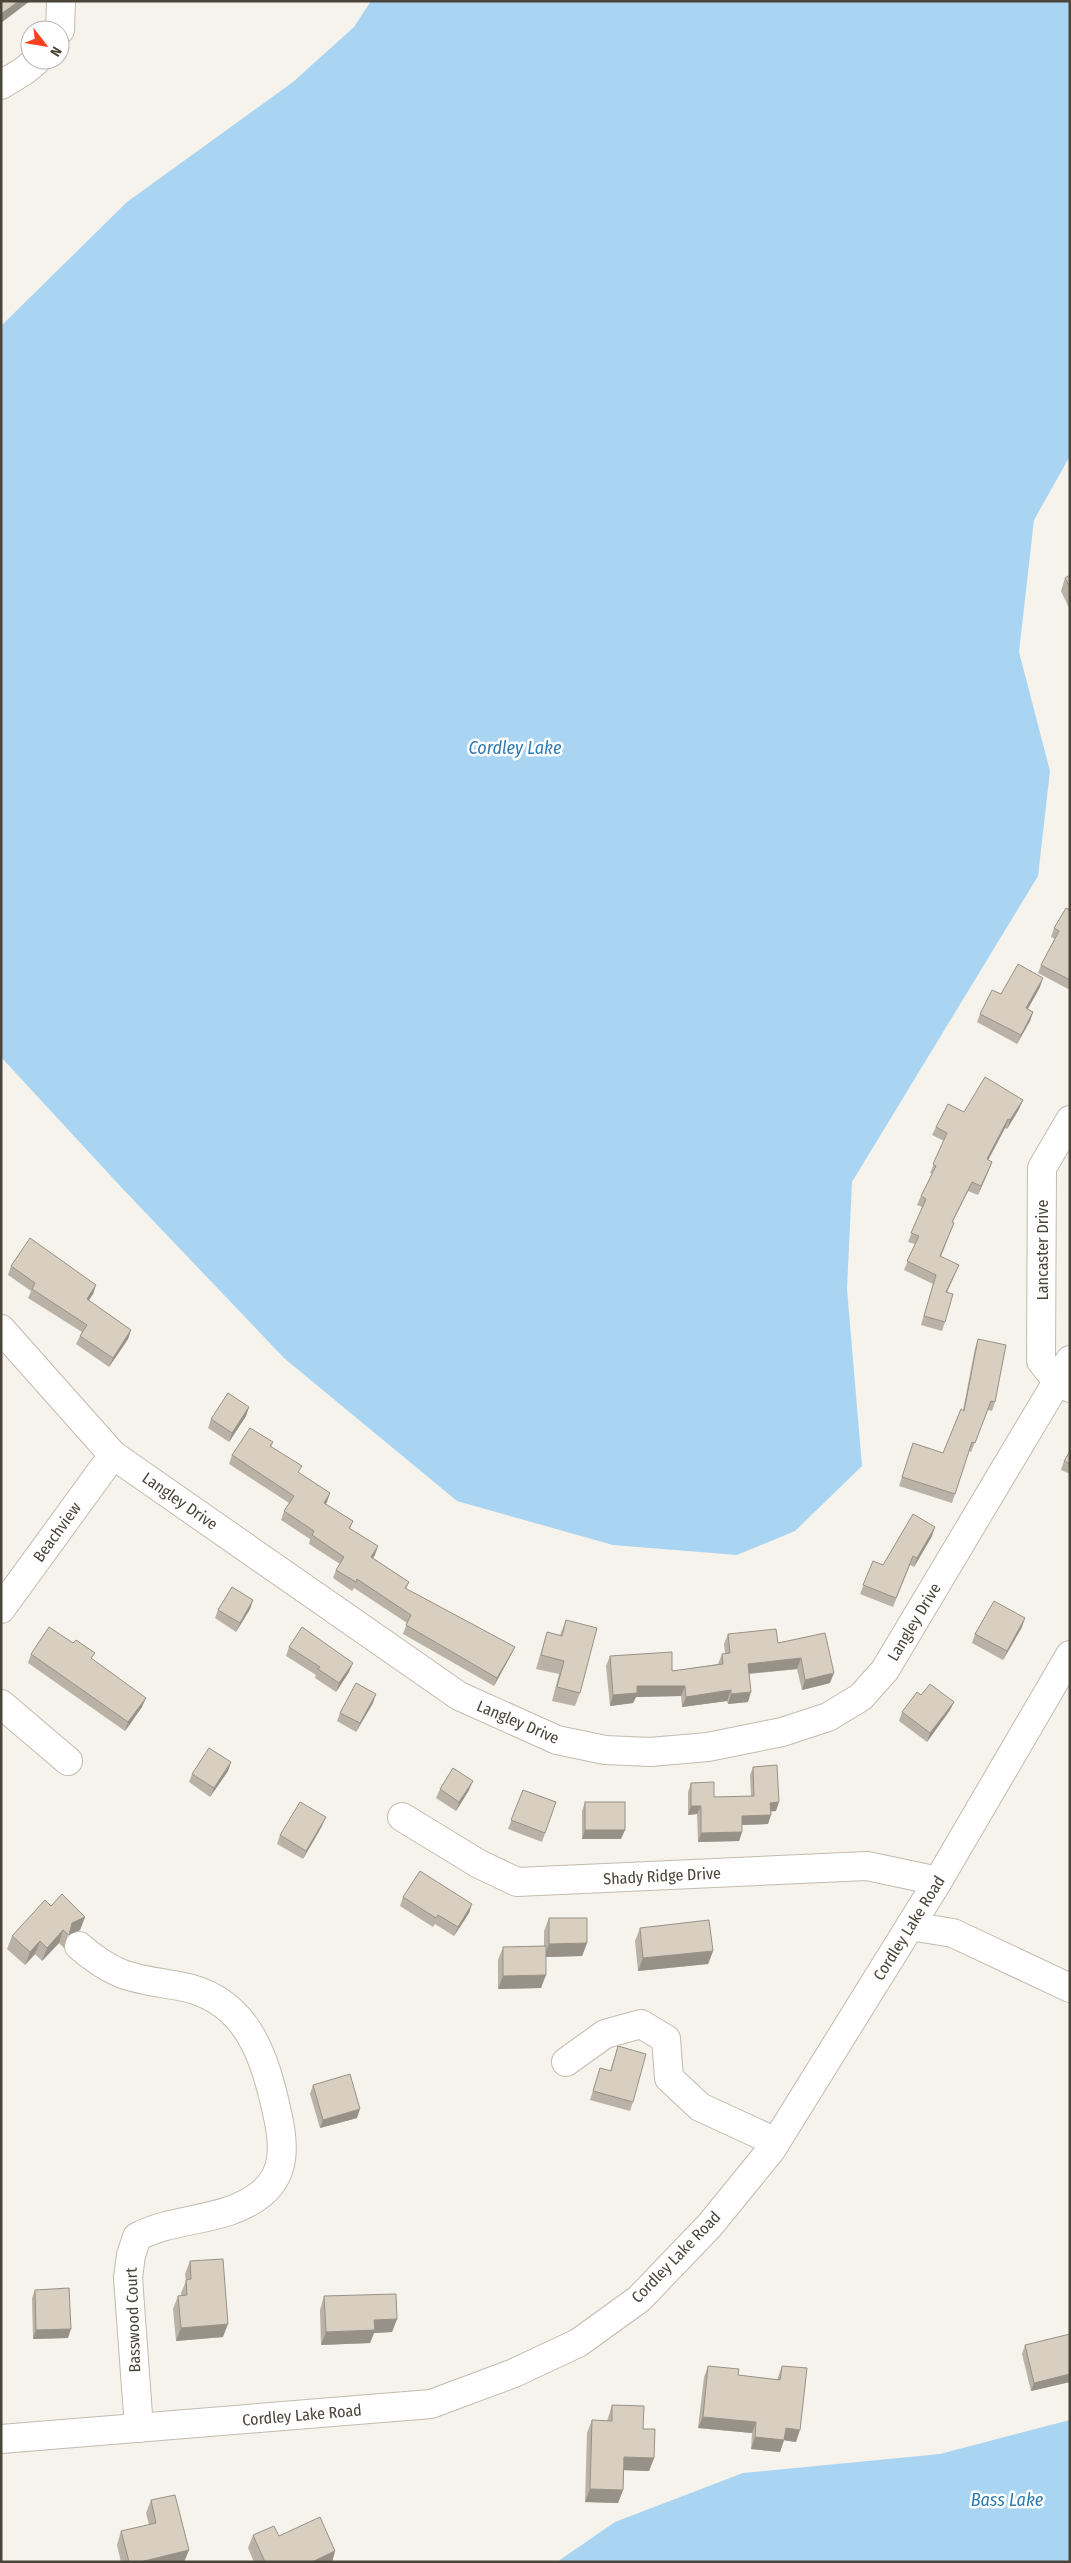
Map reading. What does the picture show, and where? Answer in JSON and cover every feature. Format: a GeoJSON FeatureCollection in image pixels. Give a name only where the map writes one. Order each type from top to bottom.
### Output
{"type":"FeatureCollection","features":[{"type":"Feature","properties":{"kind":"street"},"geometry":{"type":"LineString","coordinates":[[1,85],[25,70]]}},
{"type":"Feature","properties":{"kind":"street","name":"Lancaster Drive"},"geometry":{"type":"LineString","coordinates":[[1066,1376],[1041,1362],[1042,1168],[1070,1120]]}},
{"type":"Feature","properties":{"kind":"street","name":"Langley Drive"},"geometry":{"type":"LineString","coordinates":[[1,1329],[113,1455],[459,1696],[557,1740],[605,1750],[650,1752],[708,1747],[782,1732],[828,1717],[861,1696],[885,1670],[1066,1376]]}},
{"type":"Feature","properties":{"kind":"street","name":"Beachview"},"geometry":{"type":"LineString","coordinates":[[1,1609],[113,1455]]}},
{"type":"Feature","properties":{"kind":"street","name":"Cordley Lake Road"},"geometry":{"type":"LineString","coordinates":[[1,2439],[431,2404],[514,2373],[578,2343],[639,2299],[710,2225],[776,2142],[938,1881],[1059,1699],[1070,1655]]}},
{"type":"Feature","properties":{"kind":"street"},"geometry":{"type":"LineString","coordinates":[[1,1704],[68,1761]]}},
{"type":"Feature","properties":{"kind":"street","name":"Shady Ridge Drive"},"geometry":{"type":"LineString","coordinates":[[402,1817],[479,1864],[517,1882],[867,1866],[938,1881]]}},
{"type":"Feature","properties":{"kind":"street"},"geometry":{"type":"LineString","coordinates":[[910,1926],[953,1932],[1070,1988]]}},
{"type":"Feature","properties":{"kind":"street","name":"Basswood Court"},"geometry":{"type":"LineString","coordinates":[[79,1946],[100,1964],[121,1975],[146,1982],[200,1990],[218,1999],[235,2012],[254,2040],[269,2074],[284,2147],[273,2180],[261,2194],[232,2212],[155,2228],[138,2237],[131,2256],[128,2278],[139,2428]]}},
{"type":"Feature","properties":{"kind":"street"},"geometry":{"type":"LineString","coordinates":[[566,2062],[605,2034],[642,2024],[666,2039],[669,2078],[700,2107],[776,2142]]}},
{"type":"Feature","properties":{"kind":"water","name":"Cordley Lake"},"geometry":{"type":"Polygon","coordinates":[[[371,1],[1070,1],[1070,456],[1034,520],[1019,652],[1050,771],[1038,876],[852,1182],[847,1289],[862,1466],[795,1531],[737,1555],[613,1545],[457,1501],[284,1358],[122,1188],[1,1057],[1,326],[127,202],[293,82],[354,27],[371,1]]]}},
{"type":"Feature","properties":{"kind":"water","name":"Bass Lake"},"geometry":{"type":"Polygon","coordinates":[[[1070,2420],[1070,2562],[557,2562],[615,2522],[743,2473],[940,2454],[1070,2420]]]}},
{"type":"Feature","properties":{"kind":"building"},"geometry":{"type":"Polygon","coordinates":[[[1,1],[19,1],[1,14],[1,1]]]}},
{"type":"Feature","properties":{"kind":"building"},"geometry":{"type":"Polygon","coordinates":[[[1070,575],[1070,587],[1065,578],[1070,575]]]}},
{"type":"Feature","properties":{"kind":"building"},"geometry":{"type":"Polygon","coordinates":[[[1066,908],[1070,910],[1070,980],[1041,965],[1059,931],[1054,928],[1066,908]]]}},
{"type":"Feature","properties":{"kind":"building"},"geometry":{"type":"Polygon","coordinates":[[[1018,964],[1043,978],[1026,1008],[1033,1012],[1021,1035],[980,1014],[992,990],[1001,994],[1018,964]]]}},
{"type":"Feature","properties":{"kind":"building"},"geometry":{"type":"Polygon","coordinates":[[[985,1077],[1023,1100],[1010,1120],[1008,1119],[987,1159],[992,1162],[981,1186],[972,1182],[952,1222],[954,1223],[940,1256],[959,1265],[946,1292],[953,1294],[945,1322],[924,1316],[936,1275],[907,1261],[919,1236],[911,1233],[926,1199],[921,1196],[936,1166],[933,1164],[947,1133],[936,1127],[948,1104],[964,1112],[985,1077]]]}},
{"type":"Feature","properties":{"kind":"building"},"geometry":{"type":"Polygon","coordinates":[[[30,1238],[96,1285],[87,1299],[131,1330],[113,1358],[80,1336],[87,1325],[32,1289],[35,1283],[11,1266],[30,1238]]]}},
{"type":"Feature","properties":{"kind":"building"},"geometry":{"type":"Polygon","coordinates":[[[978,1339],[1006,1345],[995,1402],[991,1401],[975,1443],[972,1442],[955,1494],[902,1477],[913,1443],[943,1453],[961,1409],[964,1411],[978,1339]]]}},
{"type":"Feature","properties":{"kind":"building"},"geometry":{"type":"Polygon","coordinates":[[[228,1393],[249,1407],[232,1433],[211,1419],[228,1393]]]}},
{"type":"Feature","properties":{"kind":"building"},"geometry":{"type":"Polygon","coordinates":[[[250,1428],[273,1442],[270,1446],[302,1466],[298,1472],[330,1493],[324,1503],[353,1521],[349,1528],[378,1546],[371,1557],[409,1582],[405,1588],[515,1647],[497,1678],[406,1625],[411,1615],[357,1579],[356,1582],[336,1570],[344,1557],[312,1535],[314,1531],[284,1511],[294,1496],[232,1455],[250,1428]]]}},
{"type":"Feature","properties":{"kind":"building"},"geometry":{"type":"Polygon","coordinates":[[[1070,1451],[1070,1464],[1064,1461],[1070,1451]]]}},
{"type":"Feature","properties":{"kind":"building"},"geometry":{"type":"Polygon","coordinates":[[[913,1514],[935,1527],[917,1558],[913,1556],[896,1598],[863,1585],[873,1561],[883,1565],[913,1514]]]}},
{"type":"Feature","properties":{"kind":"building"},"geometry":{"type":"Polygon","coordinates":[[[232,1587],[253,1600],[240,1623],[218,1610],[232,1587]]]}},
{"type":"Feature","properties":{"kind":"building"},"geometry":{"type":"Polygon","coordinates":[[[994,1601],[1025,1618],[1007,1651],[975,1634],[994,1601]]]}},
{"type":"Feature","properties":{"kind":"building"},"geometry":{"type":"Polygon","coordinates":[[[566,1620],[597,1628],[580,1693],[557,1687],[564,1661],[541,1655],[547,1632],[562,1636],[566,1620]]]}},
{"type":"Feature","properties":{"kind":"building"},"geometry":{"type":"Polygon","coordinates":[[[49,1627],[73,1643],[76,1640],[95,1653],[91,1658],[146,1698],[128,1722],[31,1654],[49,1627]]]}},
{"type":"Feature","properties":{"kind":"building"},"geometry":{"type":"Polygon","coordinates":[[[302,1627],[353,1663],[339,1683],[318,1669],[320,1667],[289,1647],[302,1627]]]}},
{"type":"Feature","properties":{"kind":"building"},"geometry":{"type":"Polygon","coordinates":[[[776,1629],[778,1643],[825,1633],[834,1673],[805,1680],[801,1658],[748,1664],[751,1692],[731,1694],[731,1690],[686,1697],[685,1686],[637,1686],[637,1693],[613,1695],[610,1656],[672,1652],[672,1671],[723,1664],[722,1654],[730,1653],[728,1634],[776,1629]]]}},
{"type":"Feature","properties":{"kind":"building"},"geometry":{"type":"Polygon","coordinates":[[[356,1683],[376,1694],[360,1723],[340,1713],[356,1683]]]}},
{"type":"Feature","properties":{"kind":"building"},"geometry":{"type":"Polygon","coordinates":[[[930,1684],[954,1702],[930,1733],[902,1712],[917,1692],[921,1695],[930,1684]]]}},
{"type":"Feature","properties":{"kind":"building"},"geometry":{"type":"Polygon","coordinates":[[[209,1748],[231,1762],[214,1788],[192,1774],[209,1748]]]}},
{"type":"Feature","properties":{"kind":"building"},"geometry":{"type":"Polygon","coordinates":[[[777,1765],[779,1802],[770,1803],[771,1815],[742,1816],[742,1832],[701,1833],[701,1806],[691,1806],[691,1783],[714,1782],[714,1797],[754,1796],[753,1767],[777,1765]]]}},
{"type":"Feature","properties":{"kind":"building"},"geometry":{"type":"Polygon","coordinates":[[[453,1768],[473,1781],[459,1802],[440,1789],[453,1768]]]}},
{"type":"Feature","properties":{"kind":"building"},"geometry":{"type":"Polygon","coordinates":[[[523,1790],[556,1802],[545,1833],[511,1820],[523,1790]]]}},
{"type":"Feature","properties":{"kind":"building"},"geometry":{"type":"Polygon","coordinates":[[[300,1802],[326,1817],[306,1851],[280,1835],[300,1802]]]}},
{"type":"Feature","properties":{"kind":"building"},"geometry":{"type":"Polygon","coordinates":[[[585,1802],[625,1802],[625,1830],[585,1830],[585,1802]]]}},
{"type":"Feature","properties":{"kind":"building"},"geometry":{"type":"Polygon","coordinates":[[[420,1871],[472,1904],[458,1927],[438,1915],[436,1918],[403,1897],[420,1871]]]}},
{"type":"Feature","properties":{"kind":"building"},"geometry":{"type":"Polygon","coordinates":[[[62,1894],[85,1917],[72,1923],[69,1935],[63,1930],[47,1948],[40,1941],[30,1952],[12,1936],[45,1900],[51,1906],[62,1894]]]}},
{"type":"Feature","properties":{"kind":"building"},"geometry":{"type":"Polygon","coordinates":[[[549,1918],[587,1918],[587,1943],[549,1944],[549,1918]]]}},
{"type":"Feature","properties":{"kind":"building"},"geometry":{"type":"Polygon","coordinates":[[[709,1920],[713,1951],[643,1958],[640,1928],[709,1920]]]}},
{"type":"Feature","properties":{"kind":"building"},"geometry":{"type":"Polygon","coordinates":[[[546,1946],[546,1975],[503,1976],[503,1947],[546,1946]]]}},
{"type":"Feature","properties":{"kind":"building"},"geometry":{"type":"Polygon","coordinates":[[[618,2046],[646,2054],[633,2102],[593,2091],[600,2068],[611,2071],[618,2046]]]}},
{"type":"Feature","properties":{"kind":"building"},"geometry":{"type":"Polygon","coordinates":[[[350,2074],[360,2109],[323,2120],[313,2085],[350,2074]]]}},
{"type":"Feature","properties":{"kind":"building"},"geometry":{"type":"Polygon","coordinates":[[[223,2259],[228,2324],[181,2328],[178,2296],[187,2295],[186,2280],[191,2279],[190,2261],[223,2259]]]}},
{"type":"Feature","properties":{"kind":"building"},"geometry":{"type":"Polygon","coordinates":[[[69,2288],[71,2329],[36,2330],[35,2290],[69,2288]]]}},
{"type":"Feature","properties":{"kind":"building"},"geometry":{"type":"Polygon","coordinates":[[[396,2294],[397,2319],[374,2320],[375,2330],[326,2332],[324,2296],[396,2294]]]}},
{"type":"Feature","properties":{"kind":"building"},"geometry":{"type":"Polygon","coordinates":[[[1070,2334],[1070,2374],[1034,2383],[1025,2345],[1070,2334]]]}},
{"type":"Feature","properties":{"kind":"building"},"geometry":{"type":"Polygon","coordinates":[[[708,2366],[739,2369],[738,2375],[780,2380],[782,2366],[807,2368],[800,2430],[786,2428],[784,2440],[755,2437],[756,2422],[703,2417],[708,2366]]]}},
{"type":"Feature","properties":{"kind":"building"},"geometry":{"type":"Polygon","coordinates":[[[612,2405],[644,2406],[643,2429],[655,2429],[654,2458],[624,2457],[623,2490],[590,2489],[592,2420],[612,2421],[612,2405]]]}},
{"type":"Feature","properties":{"kind":"building"},"geometry":{"type":"Polygon","coordinates":[[[175,2495],[189,2550],[140,2562],[129,2562],[121,2531],[156,2523],[151,2500],[175,2495]]]}},
{"type":"Feature","properties":{"kind":"building"},"geometry":{"type":"Polygon","coordinates":[[[320,2517],[335,2551],[312,2562],[265,2562],[253,2535],[274,2526],[279,2536],[320,2517]]]}}]}
